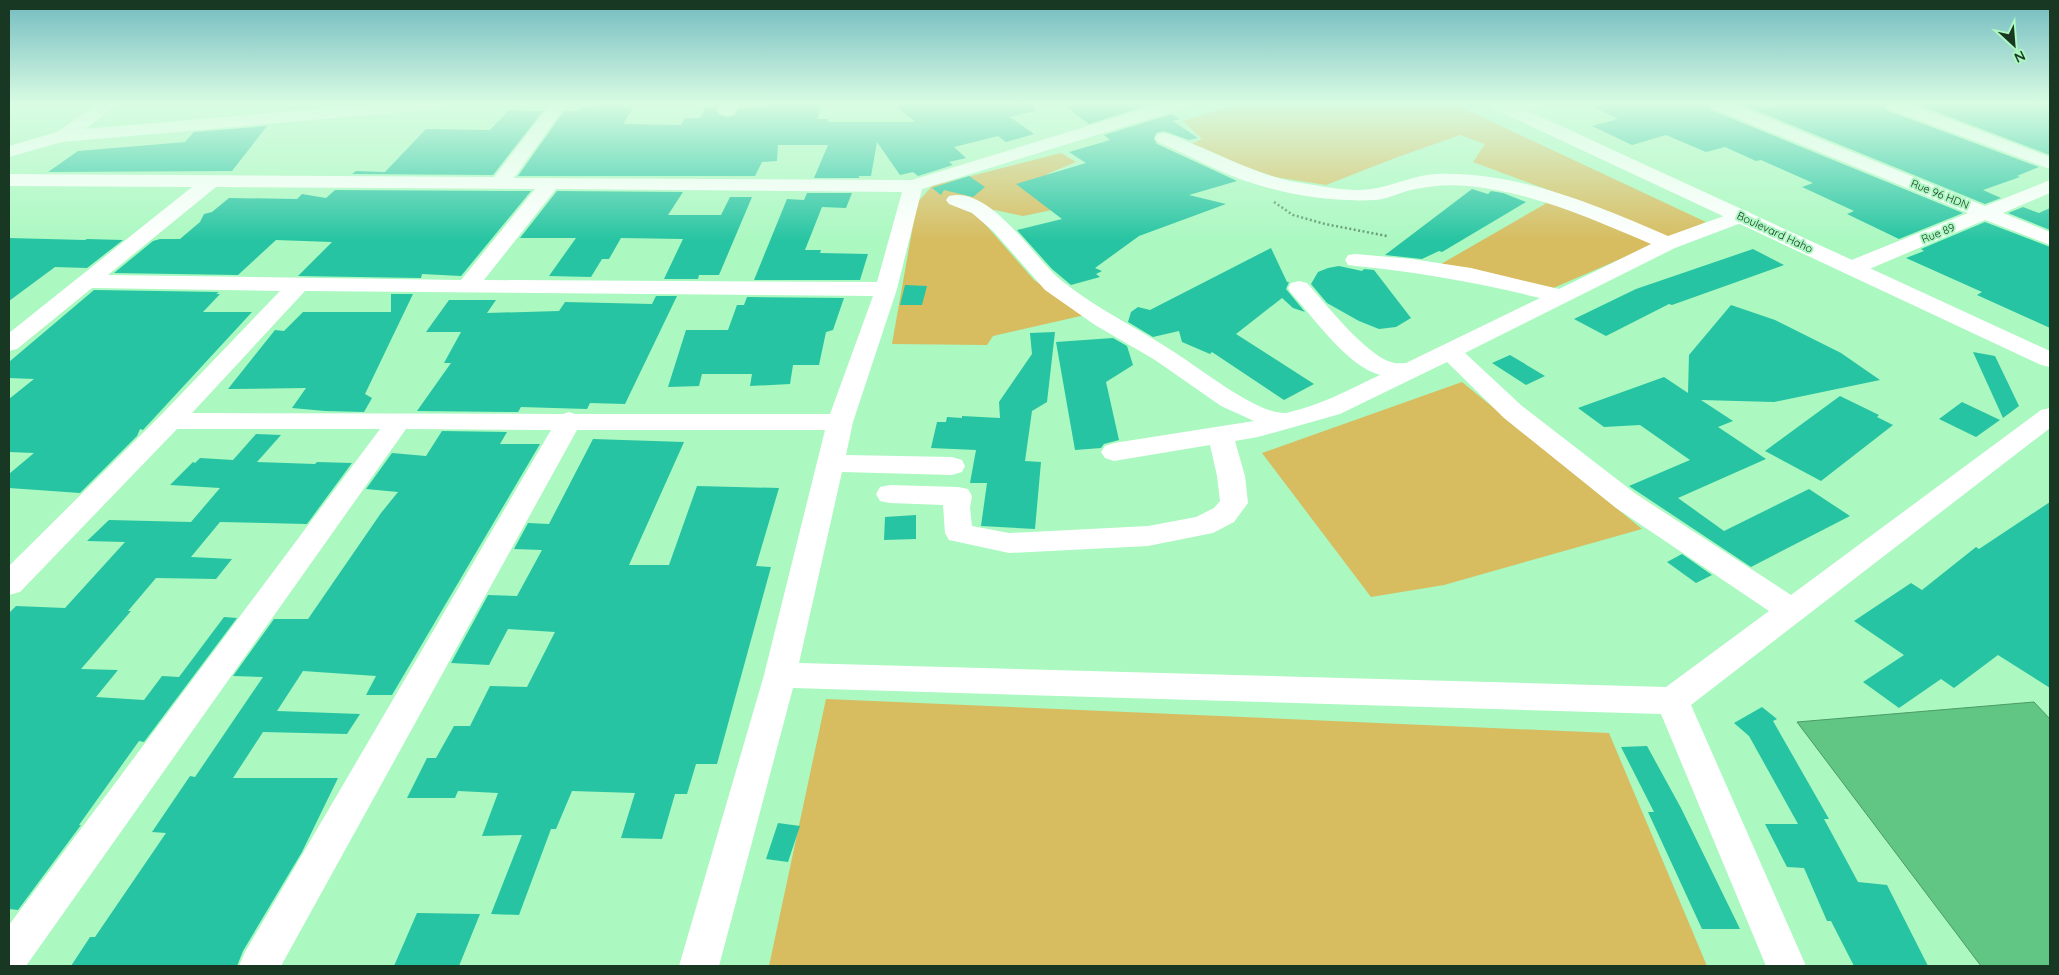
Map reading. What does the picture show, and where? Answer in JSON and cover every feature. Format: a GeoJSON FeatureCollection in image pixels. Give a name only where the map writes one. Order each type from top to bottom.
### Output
{"type":"FeatureCollection","features":[{"type":"Feature","properties":{"kind":"street"},"geometry":{"type":"LineString","coordinates":[[9,173],[44,150]]}},
{"type":"Feature","properties":{"kind":"street"},"geometry":{"type":"LineString","coordinates":[[500,183],[525,150]]}},
{"type":"Feature","properties":{"kind":"street"},"geometry":{"type":"LineString","coordinates":[[9,180],[913,186],[1031,150]]}},
{"type":"Feature","properties":{"kind":"street"},"geometry":{"type":"LineString","coordinates":[[1191,150],[1261,180],[1301,189],[1346,194],[1378,194],[1407,184],[1434,180],[1491,182],[1531,191],[1605,218],[1668,244]]}},
{"type":"Feature","properties":{"kind":"street","name":"Boulevard Haho"},"geometry":{"type":"LineString","coordinates":[[1597,150],[2050,360]]}},
{"type":"Feature","properties":{"kind":"street","name":"Rue 96 HDN"},"geometry":{"type":"LineString","coordinates":[[1830,150],[2050,239]]}},
{"type":"Feature","properties":{"kind":"street"},"geometry":{"type":"LineString","coordinates":[[2014,150],[2050,163]]}},
{"type":"Feature","properties":{"kind":"street"},"geometry":{"type":"LineString","coordinates":[[9,344],[210,182]]}},
{"type":"Feature","properties":{"kind":"street"},"geometry":{"type":"LineString","coordinates":[[467,287],[550,184]]}},
{"type":"Feature","properties":{"kind":"street"},"geometry":{"type":"LineString","coordinates":[[699,966],[780,675],[840,422],[886,289],[913,186]]}},
{"type":"Feature","properties":{"kind":"street","name":"Rue 89"},"geometry":{"type":"LineString","coordinates":[[1852,268],[2050,186]]}},
{"type":"Feature","properties":{"kind":"street"},"geometry":{"type":"LineString","coordinates":[[956,200],[979,209],[1000,227],[1052,285],[1103,320],[1163,355],[1230,401],[1264,416],[1286,421]]}},
{"type":"Feature","properties":{"kind":"street"},"geometry":{"type":"LineString","coordinates":[[1114,452],[1258,429],[1331,408],[1668,244],[1742,216]]}},
{"type":"Feature","properties":{"kind":"street"},"geometry":{"type":"LineString","coordinates":[[1356,260],[1412,265],[1471,275],[1560,296]]}},
{"type":"Feature","properties":{"kind":"street"},"geometry":{"type":"LineString","coordinates":[[87,281],[467,287],[886,289]]}},
{"type":"Feature","properties":{"kind":"street"},"geometry":{"type":"LineString","coordinates":[[9,584],[170,421],[298,285]]}},
{"type":"Feature","properties":{"kind":"street"},"geometry":{"type":"LineString","coordinates":[[1299,288],[1359,352],[1374,364],[1383,368],[1410,370]]}},
{"type":"Feature","properties":{"kind":"street"},"geometry":{"type":"LineString","coordinates":[[1450,351],[1513,412],[1626,501],[1790,610]]}},
{"type":"Feature","properties":{"kind":"street"},"geometry":{"type":"LineString","coordinates":[[780,675],[1672,701],[1790,610],[2050,416]]}},
{"type":"Feature","properties":{"kind":"street"},"geometry":{"type":"LineString","coordinates":[[14,941],[400,420]]}},
{"type":"Feature","properties":{"kind":"street"},"geometry":{"type":"LineString","coordinates":[[170,421],[569,420],[840,422]]}},
{"type":"Feature","properties":{"kind":"street"},"geometry":{"type":"LineString","coordinates":[[258,966],[569,420]]}},
{"type":"Feature","properties":{"kind":"street"},"geometry":{"type":"LineString","coordinates":[[890,494],[958,496],[956,508],[959,533],[1009,543],[1148,536],[1194,528],[1203,526],[1224,515],[1234,503],[1231,476],[1221,436]]}},
{"type":"Feature","properties":{"kind":"street"},"geometry":{"type":"LineString","coordinates":[[831,463],[952,466]]}},
{"type":"Feature","properties":{"kind":"street"},"geometry":{"type":"LineString","coordinates":[[1672,701],[1786,966]]}},
{"type":"Feature","properties":{"kind":"shaded area"},"geometry":{"type":"Polygon","coordinates":[[[1197,150],[1419,150],[1326,185],[1275,177],[1197,150]]]}},
{"type":"Feature","properties":{"kind":"shaded area"},"geometry":{"type":"Polygon","coordinates":[[[1481,150],[1551,150],[1706,222],[1551,289],[1441,264],[1545,204],[1554,192],[1473,162],[1481,150]]]}},
{"type":"Feature","properties":{"kind":"shaded area"},"geometry":{"type":"Polygon","coordinates":[[[1061,153],[1076,162],[1047,174],[1069,186],[1057,209],[1023,216],[995,210],[978,216],[1034,280],[1085,315],[993,336],[987,345],[892,344],[917,203],[932,186],[1061,153]]]}},
{"type":"Feature","properties":{"kind":"shaded area"},"geometry":{"type":"Polygon","coordinates":[[[1462,382],[1642,529],[1444,585],[1371,597],[1262,453],[1462,382]]]}},
{"type":"Feature","properties":{"kind":"shaded area"},"geometry":{"type":"Polygon","coordinates":[[[826,699],[1609,733],[1707,966],[769,966],[826,699]]]}},
{"type":"Feature","properties":{"kind":"shaded area"},"geometry":{"type":"Polygon","coordinates":[[[2034,702],[2050,719],[2050,966],[1981,966],[1797,722],[2034,702]]]}},
{"type":"Feature","properties":{"kind":"building"},"geometry":{"type":"Polygon","coordinates":[[[249,150],[232,171],[48,172],[78,151],[249,150]]]}},
{"type":"Feature","properties":{"kind":"building"},"geometry":{"type":"Polygon","coordinates":[[[406,150],[513,150],[493,175],[352,174],[356,171],[385,172],[406,150]]]}},
{"type":"Feature","properties":{"kind":"building"},"geometry":{"type":"Polygon","coordinates":[[[537,150],[778,150],[777,161],[762,162],[755,176],[518,176],[537,150]]]}},
{"type":"Feature","properties":{"kind":"building"},"geometry":{"type":"Polygon","coordinates":[[[826,150],[876,150],[871,176],[859,176],[859,178],[814,178],[826,150]]]}},
{"type":"Feature","properties":{"kind":"building"},"geometry":{"type":"Polygon","coordinates":[[[882,150],[957,150],[966,158],[949,162],[953,165],[918,176],[913,172],[900,175],[882,150]]]}},
{"type":"Feature","properties":{"kind":"building"},"geometry":{"type":"Polygon","coordinates":[[[1078,150],[1169,150],[1237,181],[1189,195],[1226,204],[1139,236],[1095,268],[1102,271],[1096,274],[1100,277],[1071,285],[1052,269],[1017,230],[1062,219],[1016,184],[1086,163],[1069,152],[1078,150]]]}},
{"type":"Feature","properties":{"kind":"building"},"geometry":{"type":"Polygon","coordinates":[[[1700,150],[1716,150],[1706,152],[1700,150]]]}},
{"type":"Feature","properties":{"kind":"building"},"geometry":{"type":"Polygon","coordinates":[[[1731,150],[1808,150],[1963,213],[1899,239],[1847,214],[1854,211],[1802,187],[1813,183],[1761,160],[1756,161],[1731,150]]]}},
{"type":"Feature","properties":{"kind":"building"},"geometry":{"type":"Polygon","coordinates":[[[1851,150],[1992,150],[2039,167],[2017,176],[2020,177],[1983,190],[2001,198],[1985,204],[1851,150]]]}},
{"type":"Feature","properties":{"kind":"building"},"geometry":{"type":"Polygon","coordinates":[[[2036,150],[2050,150],[2050,155],[2036,150]]]}},
{"type":"Feature","properties":{"kind":"building"},"geometry":{"type":"Polygon","coordinates":[[[969,176],[985,187],[973,197],[944,190],[941,195],[932,188],[969,176]]]}},
{"type":"Feature","properties":{"kind":"building"},"geometry":{"type":"Polygon","coordinates":[[[1472,189],[1488,194],[1491,191],[1503,193],[1526,202],[1442,252],[1439,251],[1422,259],[1385,255],[1472,189]]]}},
{"type":"Feature","properties":{"kind":"building"},"geometry":{"type":"Polygon","coordinates":[[[335,190],[531,191],[461,276],[422,274],[421,278],[298,276],[332,242],[276,240],[238,275],[114,273],[153,241],[180,239],[200,222],[204,214],[212,212],[229,198],[297,199],[302,194],[326,198],[335,190]]]}},
{"type":"Feature","properties":{"kind":"building"},"geometry":{"type":"Polygon","coordinates":[[[557,191],[683,192],[668,215],[721,215],[730,197],[752,197],[719,275],[699,275],[698,279],[664,279],[683,239],[621,238],[609,259],[602,259],[591,277],[549,276],[576,238],[520,238],[557,191]]]}},
{"type":"Feature","properties":{"kind":"building"},"geometry":{"type":"Polygon","coordinates":[[[807,193],[852,193],[846,208],[822,207],[805,250],[821,250],[820,253],[868,254],[860,280],[754,280],[787,199],[804,200],[807,193]]]}},
{"type":"Feature","properties":{"kind":"building"},"geometry":{"type":"Polygon","coordinates":[[[2023,207],[2039,213],[2050,208],[2050,230],[2008,213],[2023,207]]]}},
{"type":"Feature","properties":{"kind":"building"},"geometry":{"type":"Polygon","coordinates":[[[1985,222],[2050,247],[2050,328],[1977,295],[1982,292],[1906,258],[1924,251],[1921,249],[1985,222]]]}},
{"type":"Feature","properties":{"kind":"building"},"geometry":{"type":"Polygon","coordinates":[[[9,238],[123,240],[87,268],[55,267],[9,301],[9,238]]]}},
{"type":"Feature","properties":{"kind":"building"},"geometry":{"type":"Polygon","coordinates":[[[1271,248],[1287,282],[1289,282],[1286,289],[1305,312],[1293,308],[1282,298],[1236,334],[1314,384],[1284,400],[1212,352],[1210,354],[1182,342],[1179,331],[1153,337],[1128,322],[1131,312],[1138,307],[1150,310],[1271,248]]]}},
{"type":"Feature","properties":{"kind":"building"},"geometry":{"type":"Polygon","coordinates":[[[1753,249],[1784,265],[1672,305],[1669,304],[1606,336],[1574,319],[1636,289],[1753,249]]]}},
{"type":"Feature","properties":{"kind":"building"},"geometry":{"type":"Polygon","coordinates":[[[1339,266],[1362,271],[1364,269],[1374,270],[1411,318],[1396,327],[1379,329],[1359,321],[1327,303],[1311,284],[1318,272],[1339,266]]]}},
{"type":"Feature","properties":{"kind":"building"},"geometry":{"type":"Polygon","coordinates":[[[905,285],[927,286],[922,305],[900,305],[905,285]]]}},
{"type":"Feature","properties":{"kind":"building"},"geometry":{"type":"Polygon","coordinates":[[[94,290],[219,292],[216,294],[220,294],[203,312],[252,312],[143,430],[140,429],[137,436],[80,493],[9,488],[9,474],[34,453],[9,452],[9,399],[34,379],[9,378],[9,362],[94,290]]]}},
{"type":"Feature","properties":{"kind":"building"},"geometry":{"type":"Polygon","coordinates":[[[391,294],[413,294],[365,394],[372,398],[364,412],[292,408],[306,388],[228,389],[275,330],[284,331],[303,312],[391,312],[391,294]]]}},
{"type":"Feature","properties":{"kind":"building"},"geometry":{"type":"Polygon","coordinates":[[[656,296],[677,296],[625,404],[590,403],[587,409],[521,407],[518,412],[417,411],[451,363],[444,363],[461,332],[426,332],[449,300],[496,300],[487,313],[559,311],[565,302],[652,304],[656,296]]]}},
{"type":"Feature","properties":{"kind":"building"},"geometry":{"type":"Polygon","coordinates":[[[747,297],[844,298],[833,330],[826,332],[819,365],[793,365],[790,384],[750,386],[752,374],[702,374],[699,386],[668,387],[686,330],[728,330],[737,305],[744,305],[747,297]]]}},
{"type":"Feature","properties":{"kind":"building"},"geometry":{"type":"Polygon","coordinates":[[[1731,305],[1775,320],[1841,353],[1880,380],[1774,402],[1701,400],[1733,421],[1718,427],[1766,459],[1678,498],[1724,531],[1809,489],[1850,516],[1751,567],[1629,486],[1690,460],[1640,425],[1604,427],[1578,408],[1664,377],[1688,393],[1689,355],[1731,305]]]}},
{"type":"Feature","properties":{"kind":"building"},"geometry":{"type":"Polygon","coordinates":[[[1055,332],[1047,402],[1032,411],[1025,461],[1041,462],[1035,529],[981,526],[987,483],[970,483],[976,450],[931,448],[937,422],[946,422],[947,417],[962,418],[962,416],[1000,418],[999,402],[1032,354],[1030,333],[1055,332]]]}},
{"type":"Feature","properties":{"kind":"building"},"geometry":{"type":"Polygon","coordinates":[[[1113,338],[1127,346],[1133,365],[1106,382],[1119,440],[1104,444],[1101,448],[1075,450],[1056,342],[1113,338]]]}},
{"type":"Feature","properties":{"kind":"building"},"geometry":{"type":"Polygon","coordinates":[[[1973,352],[1995,356],[2019,406],[2003,418],[1973,352]]]}},
{"type":"Feature","properties":{"kind":"building"},"geometry":{"type":"Polygon","coordinates":[[[1510,355],[1545,376],[1526,385],[1492,363],[1510,355]]]}},
{"type":"Feature","properties":{"kind":"building"},"geometry":{"type":"Polygon","coordinates":[[[1840,396],[1879,415],[1877,417],[1893,425],[1821,481],[1765,451],[1840,396]]]}},
{"type":"Feature","properties":{"kind":"building"},"geometry":{"type":"Polygon","coordinates":[[[1962,402],[2000,420],[1976,437],[1939,419],[1962,402]]]}},
{"type":"Feature","properties":{"kind":"building"},"geometry":{"type":"Polygon","coordinates":[[[442,431],[507,432],[500,444],[540,444],[392,695],[366,695],[376,676],[303,671],[277,711],[360,714],[347,734],[263,732],[233,778],[338,778],[302,852],[243,951],[237,966],[71,966],[90,937],[95,937],[166,833],[152,832],[190,776],[195,777],[263,677],[233,676],[274,619],[308,619],[381,513],[398,492],[366,489],[392,453],[426,456],[442,431]]]}},
{"type":"Feature","properties":{"kind":"building"},"geometry":{"type":"Polygon","coordinates":[[[256,434],[281,435],[257,462],[352,463],[307,524],[220,522],[191,557],[232,559],[216,579],[156,578],[128,611],[131,611],[81,669],[118,670],[96,697],[144,700],[162,676],[179,677],[224,617],[237,618],[144,742],[139,741],[79,825],[81,825],[18,910],[9,909],[9,613],[16,606],[65,608],[125,542],[87,541],[109,520],[191,522],[220,488],[170,485],[193,462],[195,463],[200,458],[233,460],[256,434]]]}},
{"type":"Feature","properties":{"kind":"building"},"geometry":{"type":"Polygon","coordinates":[[[593,439],[684,442],[629,565],[669,565],[697,486],[779,488],[756,566],[771,567],[717,764],[696,764],[687,794],[675,794],[662,839],[621,838],[635,793],[572,791],[556,829],[551,829],[519,915],[491,914],[522,835],[482,836],[498,793],[458,791],[455,798],[407,798],[427,758],[436,758],[454,726],[470,726],[490,686],[527,687],[555,632],[508,629],[489,665],[451,663],[488,595],[517,596],[542,550],[514,549],[528,523],[549,524],[593,439]]]}},
{"type":"Feature","properties":{"kind":"building"},"geometry":{"type":"Polygon","coordinates":[[[2050,502],[2050,688],[1998,655],[1954,688],[1941,679],[1899,708],[1863,682],[1904,655],[1854,621],[1911,583],[1922,590],[1976,547],[1979,549],[2050,502]]]}},
{"type":"Feature","properties":{"kind":"building"},"geometry":{"type":"Polygon","coordinates":[[[916,515],[916,539],[884,540],[885,517],[916,515]]]}},
{"type":"Feature","properties":{"kind":"building"},"geometry":{"type":"Polygon","coordinates":[[[1682,554],[1712,575],[1696,583],[1667,562],[1682,554]]]}},
{"type":"Feature","properties":{"kind":"building"},"geometry":{"type":"Polygon","coordinates":[[[1762,707],[1777,719],[1773,721],[1829,819],[1824,819],[1858,882],[1887,885],[1928,966],[1854,966],[1831,921],[1827,921],[1804,868],[1787,867],[1765,824],[1798,824],[1749,736],[1734,723],[1762,707]]]}},
{"type":"Feature","properties":{"kind":"building"},"geometry":{"type":"Polygon","coordinates":[[[1647,746],[1681,808],[1740,929],[1702,929],[1648,812],[1654,812],[1621,747],[1647,746]]]}},
{"type":"Feature","properties":{"kind":"building"},"geometry":{"type":"Polygon","coordinates":[[[778,823],[800,826],[788,862],[766,859],[778,823]]]}},
{"type":"Feature","properties":{"kind":"building"},"geometry":{"type":"Polygon","coordinates":[[[417,913],[480,914],[459,966],[394,966],[417,913]]]}}]}
